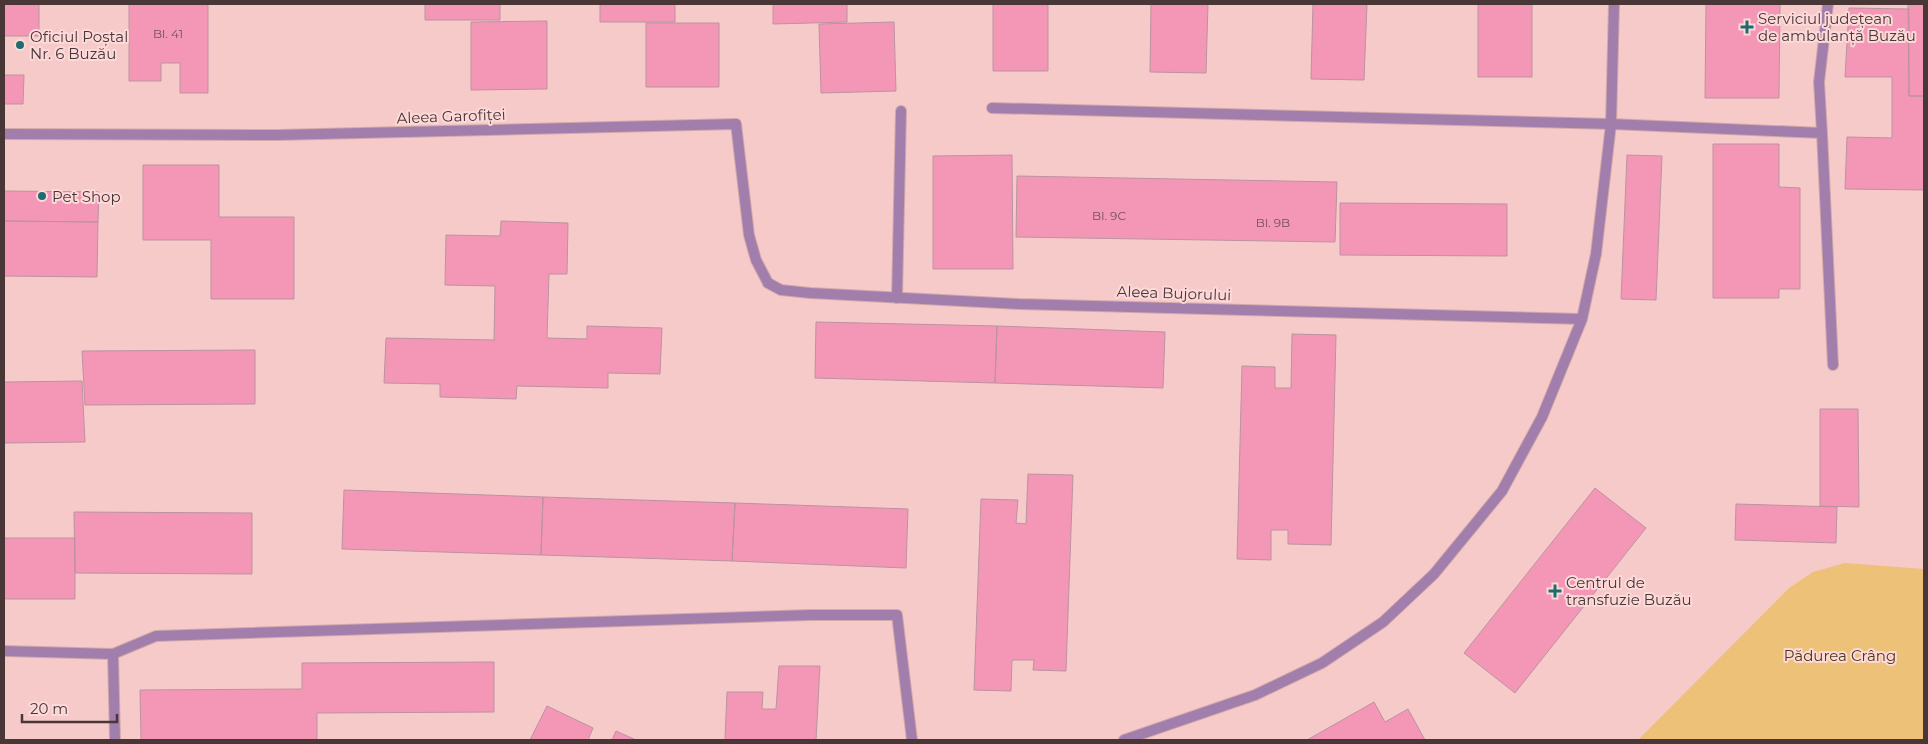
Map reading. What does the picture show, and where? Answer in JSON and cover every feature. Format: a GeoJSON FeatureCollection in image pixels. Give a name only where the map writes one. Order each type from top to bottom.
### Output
{"type":"FeatureCollection","features":[{"type":"Feature","properties":{"kind":"street"},"geometry":{"type":"LineString","coordinates":[[1124,740],[1255,695],[1322,663],[1383,622],[1434,574],[1502,491],[1542,417],[1582,319],[1596,254],[1611,124],[1614,4]]}},
{"type":"Feature","properties":{"kind":"street"},"geometry":{"type":"LineString","coordinates":[[1828,4],[1819,82],[1834,365]]}},
{"type":"Feature","properties":{"kind":"street"},"geometry":{"type":"LineString","coordinates":[[992,108],[1611,124],[1822,133]]}},
{"type":"Feature","properties":{"kind":"street"},"geometry":{"type":"LineString","coordinates":[[897,298],[901,111]]}},
{"type":"Feature","properties":{"kind":"street","name":"Aleea Garofiței"},"geometry":{"type":"LineString","coordinates":[[4,134],[323,135],[736,124],[748,235],[756,260],[768,283]]}},
{"type":"Feature","properties":{"kind":"street","name":"Aleea Bujorului"},"geometry":{"type":"LineString","coordinates":[[768,283],[781,290],[1019,304],[1582,319]]}},
{"type":"Feature","properties":{"kind":"street"},"geometry":{"type":"LineString","coordinates":[[4,651],[113,654],[156,636],[801,616],[897,615],[912,740]]}},
{"type":"Feature","properties":{"kind":"street"},"geometry":{"type":"LineString","coordinates":[[113,654],[115,740]]}},
{"type":"Feature","properties":{"kind":"green space","name":"Pădurea Crâng"},"geometry":{"type":"Polygon","coordinates":[[[1845,563],[1924,569],[1924,740],[1638,740],[1789,588],[1813,572],[1845,563]]]}},
{"type":"Feature","properties":{"kind":"building"},"geometry":{"type":"Polygon","coordinates":[[[4,4],[39,4],[39,36],[4,36],[4,4]]]}},
{"type":"Feature","properties":{"kind":"building"},"geometry":{"type":"Polygon","coordinates":[[[129,4],[208,4],[208,93],[180,93],[180,63],[161,63],[161,81],[129,81],[129,4]]]}},
{"type":"Feature","properties":{"kind":"building"},"geometry":{"type":"Polygon","coordinates":[[[425,4],[500,4],[500,20],[425,20],[425,4]]]}},
{"type":"Feature","properties":{"kind":"building"},"geometry":{"type":"Polygon","coordinates":[[[600,4],[675,4],[675,22],[600,22],[600,4]]]}},
{"type":"Feature","properties":{"kind":"building"},"geometry":{"type":"Polygon","coordinates":[[[773,4],[847,4],[847,22],[773,24],[773,4]]]}},
{"type":"Feature","properties":{"kind":"building"},"geometry":{"type":"Polygon","coordinates":[[[993,4],[1048,4],[1048,71],[993,71],[993,4]]]}},
{"type":"Feature","properties":{"kind":"building"},"geometry":{"type":"Polygon","coordinates":[[[1151,4],[1208,4],[1206,73],[1150,72],[1151,4]]]}},
{"type":"Feature","properties":{"kind":"building"},"geometry":{"type":"Polygon","coordinates":[[[1313,4],[1367,4],[1364,80],[1311,79],[1313,4]]]}},
{"type":"Feature","properties":{"kind":"building"},"geometry":{"type":"Polygon","coordinates":[[[1478,4],[1532,4],[1532,77],[1478,77],[1478,4]]]}},
{"type":"Feature","properties":{"kind":"building"},"geometry":{"type":"Polygon","coordinates":[[[1706,4],[1780,4],[1779,98],[1705,98],[1706,4]]]}},
{"type":"Feature","properties":{"kind":"building"},"geometry":{"type":"Polygon","coordinates":[[[1908,4],[1924,4],[1924,96],[1909,96],[1908,4]]]}},
{"type":"Feature","properties":{"kind":"building"},"geometry":{"type":"Polygon","coordinates":[[[1849,8],[1909,9],[1909,96],[1924,96],[1924,190],[1845,189],[1847,137],[1892,138],[1892,77],[1845,77],[1849,8]]]}},
{"type":"Feature","properties":{"kind":"building"},"geometry":{"type":"Polygon","coordinates":[[[547,21],[547,89],[471,90],[471,22],[547,21]]]}},
{"type":"Feature","properties":{"kind":"building"},"geometry":{"type":"Polygon","coordinates":[[[894,22],[896,91],[821,93],[819,24],[894,22]]]}},
{"type":"Feature","properties":{"kind":"building"},"geometry":{"type":"Polygon","coordinates":[[[646,23],[719,23],[719,87],[646,87],[646,23]]]}},
{"type":"Feature","properties":{"kind":"building"},"geometry":{"type":"Polygon","coordinates":[[[4,75],[24,75],[23,104],[4,104],[4,75]]]}},
{"type":"Feature","properties":{"kind":"building"},"geometry":{"type":"Polygon","coordinates":[[[1713,144],[1779,144],[1779,187],[1800,188],[1800,289],[1779,289],[1779,298],[1713,298],[1713,144]]]}},
{"type":"Feature","properties":{"kind":"building"},"geometry":{"type":"Polygon","coordinates":[[[1012,155],[1013,269],[933,269],[933,156],[1012,155]]]}},
{"type":"Feature","properties":{"kind":"building"},"geometry":{"type":"Polygon","coordinates":[[[1627,155],[1662,156],[1656,300],[1621,299],[1627,155]]]}},
{"type":"Feature","properties":{"kind":"building"},"geometry":{"type":"Polygon","coordinates":[[[143,165],[219,165],[219,217],[294,217],[294,299],[211,299],[211,240],[143,240],[143,165]]]}},
{"type":"Feature","properties":{"kind":"building"},"geometry":{"type":"Polygon","coordinates":[[[1017,176],[1337,182],[1335,242],[1016,237],[1017,176]]]}},
{"type":"Feature","properties":{"kind":"building"},"geometry":{"type":"Polygon","coordinates":[[[4,191],[99,192],[98,222],[4,221],[4,191]]]}},
{"type":"Feature","properties":{"kind":"building"},"geometry":{"type":"Polygon","coordinates":[[[1340,203],[1507,204],[1507,256],[1340,255],[1340,203]]]}},
{"type":"Feature","properties":{"kind":"building"},"geometry":{"type":"Polygon","coordinates":[[[4,221],[98,222],[97,277],[4,276],[4,221]]]}},
{"type":"Feature","properties":{"kind":"building"},"geometry":{"type":"Polygon","coordinates":[[[501,221],[568,223],[567,274],[549,274],[547,338],[587,339],[587,326],[662,328],[660,374],[608,373],[608,388],[517,386],[516,399],[440,397],[440,384],[384,383],[386,338],[494,340],[495,286],[445,285],[446,235],[500,236],[501,221]]]}},
{"type":"Feature","properties":{"kind":"building"},"geometry":{"type":"Polygon","coordinates":[[[816,322],[997,326],[995,383],[815,378],[816,322]]]}},
{"type":"Feature","properties":{"kind":"building"},"geometry":{"type":"Polygon","coordinates":[[[997,326],[1165,332],[1163,388],[995,383],[997,326]]]}},
{"type":"Feature","properties":{"kind":"building"},"geometry":{"type":"Polygon","coordinates":[[[1292,334],[1336,335],[1331,545],[1288,544],[1288,530],[1271,530],[1271,560],[1237,559],[1242,366],[1275,367],[1275,388],[1291,388],[1292,334]]]}},
{"type":"Feature","properties":{"kind":"building"},"geometry":{"type":"Polygon","coordinates":[[[255,350],[255,404],[85,405],[82,351],[255,350]]]}},
{"type":"Feature","properties":{"kind":"building"},"geometry":{"type":"Polygon","coordinates":[[[82,381],[85,442],[4,443],[4,382],[82,381]]]}},
{"type":"Feature","properties":{"kind":"building"},"geometry":{"type":"Polygon","coordinates":[[[1820,409],[1858,409],[1859,507],[1820,506],[1820,409]]]}},
{"type":"Feature","properties":{"kind":"building"},"geometry":{"type":"Polygon","coordinates":[[[1028,474],[1073,475],[1066,671],[1033,670],[1034,660],[1012,660],[1011,691],[974,690],[981,499],[1018,500],[1016,523],[1026,524],[1028,474]]]}},
{"type":"Feature","properties":{"kind":"building"},"geometry":{"type":"Polygon","coordinates":[[[1595,488],[1646,528],[1515,693],[1464,653],[1595,488]]]}},
{"type":"Feature","properties":{"kind":"building"},"geometry":{"type":"Polygon","coordinates":[[[344,490],[543,497],[541,555],[342,549],[344,490]]]}},
{"type":"Feature","properties":{"kind":"building"},"geometry":{"type":"Polygon","coordinates":[[[543,497],[735,503],[732,561],[541,555],[543,497]]]}},
{"type":"Feature","properties":{"kind":"building"},"geometry":{"type":"Polygon","coordinates":[[[735,503],[908,509],[906,568],[732,561],[735,503]]]}},
{"type":"Feature","properties":{"kind":"building"},"geometry":{"type":"Polygon","coordinates":[[[1736,504],[1837,507],[1836,543],[1735,540],[1736,504]]]}},
{"type":"Feature","properties":{"kind":"building"},"geometry":{"type":"Polygon","coordinates":[[[74,512],[252,513],[252,574],[75,573],[74,512]]]}},
{"type":"Feature","properties":{"kind":"building"},"geometry":{"type":"Polygon","coordinates":[[[4,538],[75,538],[75,599],[4,599],[4,538]]]}},
{"type":"Feature","properties":{"kind":"building"},"geometry":{"type":"Polygon","coordinates":[[[494,662],[494,712],[317,713],[317,740],[141,740],[140,690],[302,689],[302,663],[494,662]]]}},
{"type":"Feature","properties":{"kind":"building"},"geometry":{"type":"Polygon","coordinates":[[[779,666],[820,666],[816,740],[725,740],[727,692],[763,692],[762,709],[776,709],[779,666]]]}},
{"type":"Feature","properties":{"kind":"building"},"geometry":{"type":"Polygon","coordinates":[[[1374,702],[1385,722],[1408,709],[1425,740],[1307,740],[1374,702]]]}},
{"type":"Feature","properties":{"kind":"building"},"geometry":{"type":"Polygon","coordinates":[[[547,706],[593,728],[588,740],[530,740],[547,706]]]}},
{"type":"Feature","properties":{"kind":"building"},"geometry":{"type":"Polygon","coordinates":[[[616,731],[636,740],[612,740],[616,731]]]}},
{"type":"Feature","properties":{"kind":"place","name":"Serviciul județean de ambulanță Buzău"},"geometry":{"type":"Point","coordinates":[1747,27]}},
{"type":"Feature","properties":{"kind":"place","name":"Oficiul Poștal Nr. 6 Buzău"},"geometry":{"type":"Point","coordinates":[20,45]}},
{"type":"Feature","properties":{"kind":"place","name":"Pet Shop"},"geometry":{"type":"Point","coordinates":[42,196]}},
{"type":"Feature","properties":{"kind":"place","name":"Centrul de transfuzie Buzău"},"geometry":{"type":"Point","coordinates":[1555,591]}}]}
